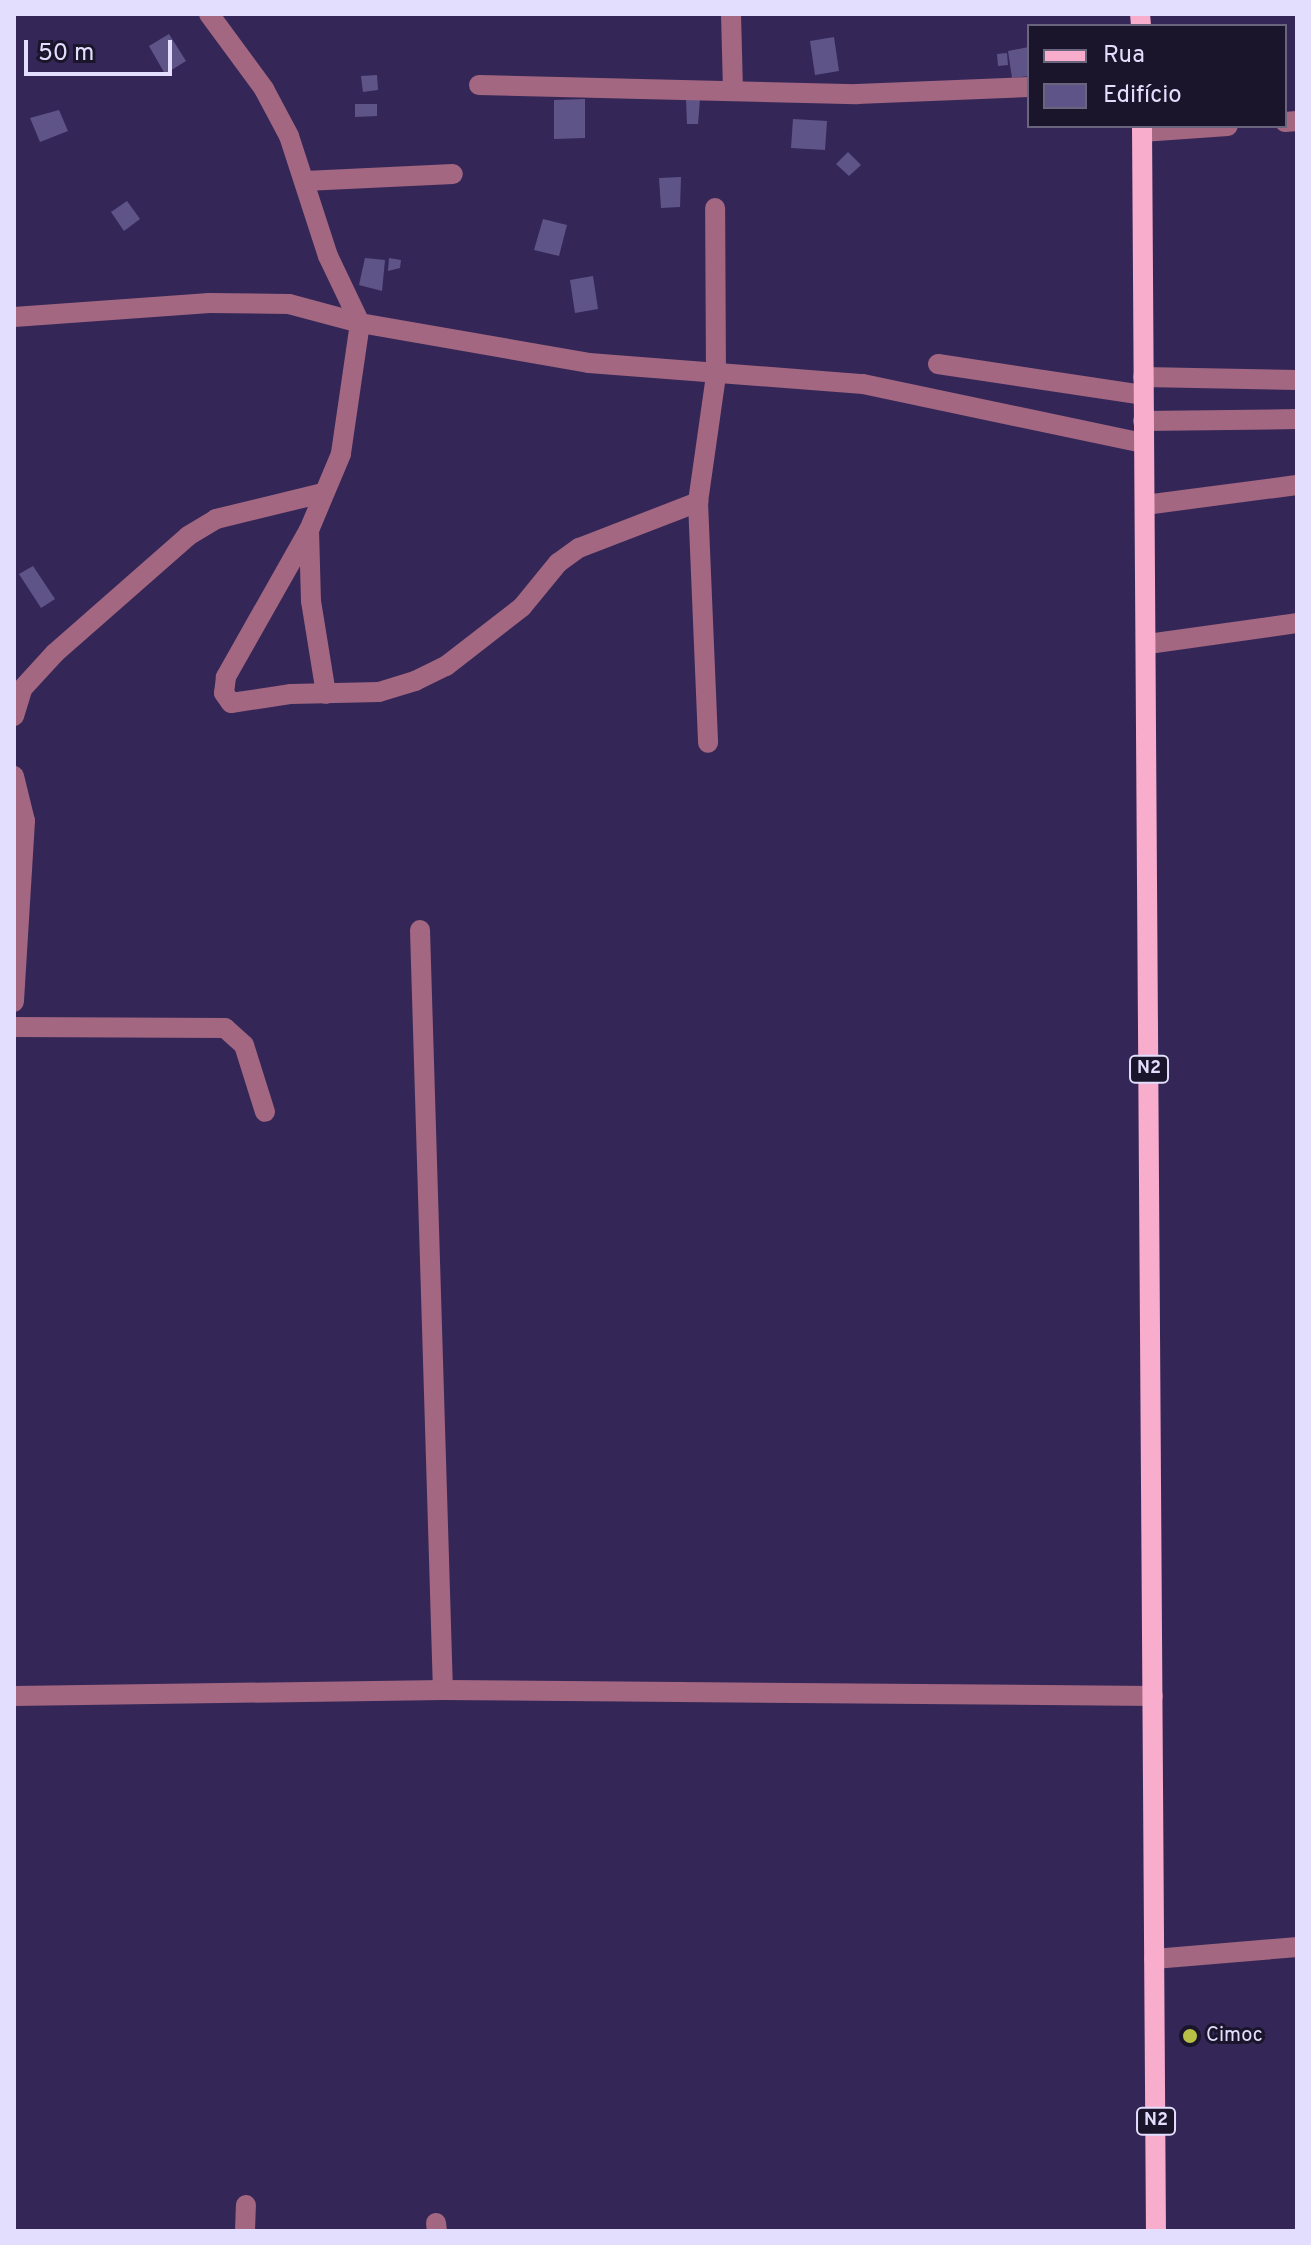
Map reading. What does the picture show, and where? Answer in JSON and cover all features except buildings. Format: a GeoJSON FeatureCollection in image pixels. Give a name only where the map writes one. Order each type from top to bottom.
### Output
{"type":"FeatureCollection","features":[{"type":"Feature","properties":{"kind":"main road","name":"N2"},"geometry":{"type":"LineString","coordinates":[[1142,129],[1143,443],[1148,644],[1156,2231]]}},
{"type":"Feature","properties":{"kind":"street"},"geometry":{"type":"LineString","coordinates":[[209,14],[264,89],[305,181],[328,256],[360,323],[341,454],[309,530],[226,677],[224,693],[240,705],[326,694],[379,692],[446,666],[522,607],[558,563],[579,548],[698,502]]}},
{"type":"Feature","properties":{"kind":"street"},"geometry":{"type":"LineString","coordinates":[[731,14],[733,89]]}},
{"type":"Feature","properties":{"kind":"street"},"geometry":{"type":"LineString","coordinates":[[479,85],[857,94],[1027,87]]}},
{"type":"Feature","properties":{"kind":"street"},"geometry":{"type":"LineString","coordinates":[[1142,129],[1171,128]]}},
{"type":"Feature","properties":{"kind":"street"},"geometry":{"type":"LineString","coordinates":[[305,181],[453,174]]}},
{"type":"Feature","properties":{"kind":"street"},"geometry":{"type":"LineString","coordinates":[[708,743],[698,502],[716,376],[715,208]]}},
{"type":"Feature","properties":{"kind":"street"},"geometry":{"type":"LineString","coordinates":[[14,317],[260,300],[360,323],[589,363],[716,376],[863,384],[1143,443]]}},
{"type":"Feature","properties":{"kind":"street"},"geometry":{"type":"LineString","coordinates":[[938,364],[1143,386],[1297,380]]}},
{"type":"Feature","properties":{"kind":"street"},"geometry":{"type":"LineString","coordinates":[[1143,421],[1297,419]]}},
{"type":"Feature","properties":{"kind":"street"},"geometry":{"type":"LineString","coordinates":[[1145,505],[1297,485]]}},
{"type":"Feature","properties":{"kind":"street"},"geometry":{"type":"LineString","coordinates":[[14,716],[22,689],[55,653],[188,536],[216,519],[323,493]]}},
{"type":"Feature","properties":{"kind":"street"},"geometry":{"type":"LineString","coordinates":[[309,530],[311,601],[326,694]]}},
{"type":"Feature","properties":{"kind":"street"},"geometry":{"type":"LineString","coordinates":[[1148,644],[1297,623]]}},
{"type":"Feature","properties":{"kind":"street"},"geometry":{"type":"LineString","coordinates":[[14,776],[25,821],[14,1002]]}},
{"type":"Feature","properties":{"kind":"street"},"geometry":{"type":"LineString","coordinates":[[420,930],[443,1690]]}},
{"type":"Feature","properties":{"kind":"street"},"geometry":{"type":"LineString","coordinates":[[14,1027],[225,1028],[244,1045],[265,1112]]}},
{"type":"Feature","properties":{"kind":"street"},"geometry":{"type":"LineString","coordinates":[[14,1696],[443,1690],[1153,1696]]}},
{"type":"Feature","properties":{"kind":"street"},"geometry":{"type":"LineString","coordinates":[[1154,1959],[1297,1947]]}},
{"type":"Feature","properties":{"kind":"street"},"geometry":{"type":"LineString","coordinates":[[245,2231],[246,2205]]}},
{"type":"Feature","properties":{"kind":"place","name":"Cimoc"},"geometry":{"type":"Point","coordinates":[1190,2036]}}]}
